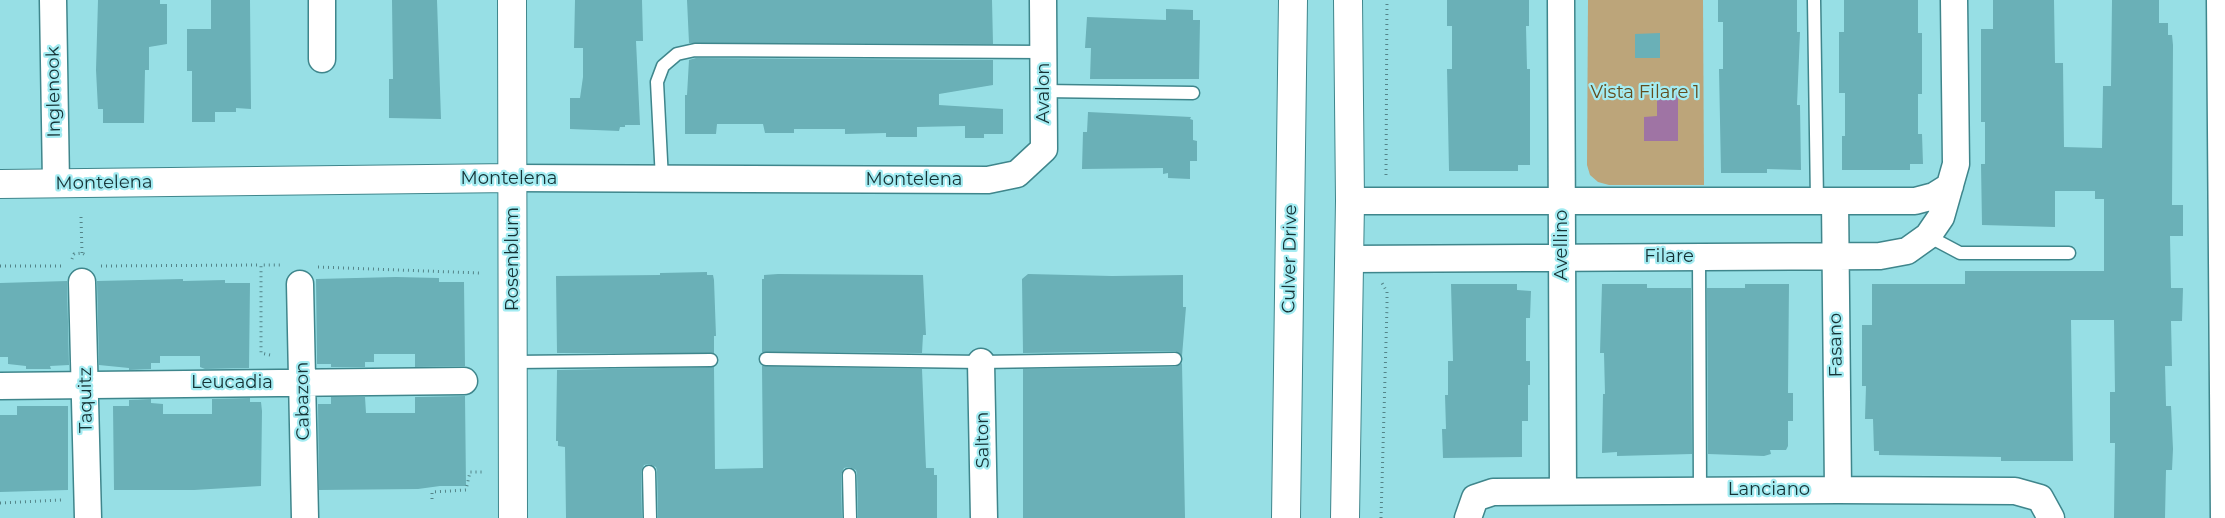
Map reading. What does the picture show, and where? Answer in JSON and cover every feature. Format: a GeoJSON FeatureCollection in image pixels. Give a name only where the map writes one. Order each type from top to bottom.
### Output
{"type":"FeatureCollection","features":[{"type":"Feature","properties":{"kind":"main road","name":"Rosenblum"},"geometry":{"type":"LineString","coordinates":[[512,0],[513,518]]}},
{"type":"Feature","properties":{"kind":"main road","name":"Culver Drive"},"geometry":{"type":"LineString","coordinates":[[1286,518],[1293,0]]}},
{"type":"Feature","properties":{"kind":"main road"},"geometry":{"type":"LineString","coordinates":[[1345,518],[1350,202],[1348,0]]}},
{"type":"Feature","properties":{"kind":"main road","name":"Montelena"},"geometry":{"type":"LineString","coordinates":[[0,184],[512,178]]}},
{"type":"Feature","properties":{"kind":"street","name":"Inglenook"},"geometry":{"type":"LineString","coordinates":[[53,0],[56,184]]}},
{"type":"Feature","properties":{"kind":"street"},"geometry":{"type":"LineString","coordinates":[[322,0],[322,59]]}},
{"type":"Feature","properties":{"kind":"street","name":"Avalon"},"geometry":{"type":"LineString","coordinates":[[1017,174],[1044,149],[1043,0]]}},
{"type":"Feature","properties":{"kind":"street","name":"Avellino"},"geometry":{"type":"LineString","coordinates":[[1561,0],[1564,491]]}},
{"type":"Feature","properties":{"kind":"street","name":"Filare"},"geometry":{"type":"LineString","coordinates":[[1349,259],[1880,256],[1907,251],[1928,236],[1941,217],[1956,164],[1954,0]]}},
{"type":"Feature","properties":{"kind":"street"},"geometry":{"type":"LineString","coordinates":[[2220,0],[2224,518]]}},
{"type":"Feature","properties":{"kind":"street","name":"Montelena"},"geometry":{"type":"LineString","coordinates":[[512,178],[988,180],[1017,174]]}},
{"type":"Feature","properties":{"kind":"street"},"geometry":{"type":"LineString","coordinates":[[1350,202],[1915,201],[1934,196],[1950,186]]}},
{"type":"Feature","properties":{"kind":"street","name":"Fasano"},"geometry":{"type":"LineString","coordinates":[[1826,201],[1836,256],[1838,490]]}},
{"type":"Feature","properties":{"kind":"street","name":"Taquitz"},"geometry":{"type":"LineString","coordinates":[[82,271],[88,518]]}},
{"type":"Feature","properties":{"kind":"street","name":"Cabazon"},"geometry":{"type":"LineString","coordinates":[[300,272],[305,518]]}},
{"type":"Feature","properties":{"kind":"street","name":"Salton"},"geometry":{"type":"LineString","coordinates":[[981,362],[984,518]]}},
{"type":"Feature","properties":{"kind":"street","name":"Leucadia"},"geometry":{"type":"LineString","coordinates":[[0,386],[464,381]]}},
{"type":"Feature","properties":{"kind":"street","name":"Lanciano"},"geometry":{"type":"LineString","coordinates":[[1472,508],[1493,492],[1700,490],[2016,491],[2040,498],[2051,518]]}},
{"type":"Feature","properties":{"kind":"lane"},"geometry":{"type":"LineString","coordinates":[[1814,0],[1826,201]]}},
{"type":"Feature","properties":{"kind":"lane"},"geometry":{"type":"LineString","coordinates":[[662,180],[657,82],[663,66],[676,54],[695,50],[1044,52]]}},
{"type":"Feature","properties":{"kind":"lane"},"geometry":{"type":"LineString","coordinates":[[1043,92],[1193,93]]}},
{"type":"Feature","properties":{"kind":"lane"},"geometry":{"type":"LineString","coordinates":[[1928,236],[1960,253],[2068,253]]}},
{"type":"Feature","properties":{"kind":"lane"},"geometry":{"type":"LineString","coordinates":[[1699,257],[1700,490]]}},
{"type":"Feature","properties":{"kind":"lane"},"geometry":{"type":"LineString","coordinates":[[766,359],[981,362],[1175,359]]}},
{"type":"Feature","properties":{"kind":"lane"},"geometry":{"type":"LineString","coordinates":[[513,362],[711,360]]}},
{"type":"Feature","properties":{"kind":"lane"},"geometry":{"type":"LineString","coordinates":[[649,472],[650,518]]}},
{"type":"Feature","properties":{"kind":"lane"},"geometry":{"type":"LineString","coordinates":[[849,475],[850,518]]}},
{"type":"Feature","properties":{"kind":"path"},"geometry":{"type":"LineString","coordinates":[[81,217],[82,253]]}},
{"type":"Feature","properties":{"kind":"path"},"geometry":{"type":"LineString","coordinates":[[260,264],[261,353],[272,356],[277,361]]}},
{"type":"Feature","properties":{"kind":"path"},"geometry":{"type":"LineString","coordinates":[[0,266],[82,271],[260,264],[300,272],[480,274]]}},
{"type":"Feature","properties":{"kind":"path"},"geometry":{"type":"LineString","coordinates":[[432,499],[432,492],[466,490],[470,472],[482,472]]}},
{"type":"Feature","properties":{"kind":"path"},"geometry":{"type":"LineString","coordinates":[[0,503],[61,499],[61,509]]}},
{"type":"Feature","properties":{"kind":"green space","name":"Vista Filare 1"},"geometry":{"type":"Polygon","coordinates":[[[1588,0],[1703,0],[1704,185],[1609,185],[1598,182],[1590,175],[1587,165],[1588,0]]]}},
{"type":"Feature","properties":{"kind":"shaded area"},"geometry":{"type":"Polygon","coordinates":[[[1669,87],[1678,87],[1678,141],[1644,141],[1644,117],[1657,116],[1657,89],[1669,89],[1669,87]]]}},
{"type":"Feature","properties":{"kind":"building"},"geometry":{"type":"Polygon","coordinates":[[[98,0],[160,0],[160,4],[167,4],[167,44],[149,47],[149,70],[145,70],[144,123],[103,123],[103,109],[98,109],[96,70],[98,0]]]}},
{"type":"Feature","properties":{"kind":"building"},"geometry":{"type":"Polygon","coordinates":[[[211,0],[250,0],[251,109],[236,108],[236,112],[215,112],[215,122],[192,122],[192,71],[187,71],[187,29],[211,29],[211,0]]]}},
{"type":"Feature","properties":{"kind":"building"},"geometry":{"type":"Polygon","coordinates":[[[392,0],[437,0],[441,119],[389,118],[389,79],[393,79],[392,0]]]}},
{"type":"Feature","properties":{"kind":"building"},"geometry":{"type":"Polygon","coordinates":[[[575,0],[642,0],[643,41],[636,41],[640,125],[625,125],[625,127],[620,127],[619,131],[570,129],[570,98],[580,98],[583,77],[583,48],[574,48],[575,0]]]}},
{"type":"Feature","properties":{"kind":"building"},"geometry":{"type":"Polygon","coordinates":[[[687,0],[992,0],[993,44],[689,43],[687,0]]]}},
{"type":"Feature","properties":{"kind":"building"},"geometry":{"type":"Polygon","coordinates":[[[1447,0],[1529,0],[1529,26],[1526,26],[1527,69],[1530,69],[1530,165],[1518,165],[1518,171],[1449,171],[1447,69],[1452,69],[1452,26],[1447,26],[1447,0]]]}},
{"type":"Feature","properties":{"kind":"building"},"geometry":{"type":"Polygon","coordinates":[[[1718,0],[1797,0],[1797,32],[1800,32],[1797,105],[1800,105],[1801,170],[1767,169],[1767,173],[1721,173],[1719,69],[1723,69],[1723,22],[1718,22],[1718,0]]]}},
{"type":"Feature","properties":{"kind":"building"},"geometry":{"type":"Polygon","coordinates":[[[1844,0],[1918,0],[1918,33],[1922,33],[1922,94],[1918,94],[1918,134],[1922,134],[1923,164],[1910,164],[1910,170],[1842,170],[1842,136],[1845,136],[1845,93],[1839,93],[1839,32],[1844,32],[1844,0]]]}},
{"type":"Feature","properties":{"kind":"building"},"geometry":{"type":"Polygon","coordinates":[[[1993,0],[2054,0],[2055,63],[2063,63],[2064,147],[2102,148],[2103,86],[2111,86],[2112,0],[2159,0],[2159,23],[2168,23],[2168,35],[2172,35],[2172,205],[2183,205],[2183,236],[2170,236],[2171,288],[2183,288],[2182,321],[2171,321],[2172,366],[2165,366],[2166,406],[2171,406],[2173,449],[2172,470],[2166,470],[2165,518],[2114,518],[2115,443],[2110,443],[2110,392],[2115,392],[2114,320],[2071,320],[2073,461],[2001,461],[2001,457],[1879,455],[1879,451],[1874,451],[1873,419],[1865,419],[1866,386],[1862,386],[1862,325],[1872,325],[1872,284],[1965,284],[1965,271],[2104,271],[2104,199],[2095,199],[2095,191],[2055,191],[2055,227],[1982,225],[1981,164],[1985,164],[1985,122],[1981,122],[1981,29],[1993,29],[1993,0]]]}},
{"type":"Feature","properties":{"kind":"building"},"geometry":{"type":"Polygon","coordinates":[[[1166,9],[1193,10],[1193,20],[1200,20],[1199,79],[1090,79],[1091,48],[1085,48],[1087,17],[1166,20],[1166,9]]]}},
{"type":"Feature","properties":{"kind":"building"},"geometry":{"type":"Polygon","coordinates":[[[1660,33],[1660,58],[1635,58],[1635,34],[1660,33]]]}},
{"type":"Feature","properties":{"kind":"building"},"geometry":{"type":"Polygon","coordinates":[[[696,58],[993,60],[993,85],[939,94],[939,105],[1003,109],[1003,134],[984,134],[984,138],[965,138],[965,126],[917,127],[917,137],[886,137],[886,133],[845,134],[845,129],[794,129],[794,133],[765,133],[763,124],[717,124],[716,134],[685,134],[685,95],[687,95],[689,60],[696,58]]]}},
{"type":"Feature","properties":{"kind":"building"},"geometry":{"type":"Polygon","coordinates":[[[1088,112],[1191,117],[1190,119],[1193,120],[1193,140],[1197,141],[1197,161],[1190,161],[1190,179],[1168,178],[1168,173],[1163,174],[1163,168],[1082,169],[1083,132],[1087,132],[1088,112]]]}},
{"type":"Feature","properties":{"kind":"building"},"geometry":{"type":"Polygon","coordinates":[[[707,272],[707,275],[713,275],[714,280],[716,336],[714,336],[714,353],[557,353],[556,276],[660,275],[660,273],[707,272]]]}},
{"type":"Feature","properties":{"kind":"building"},"geometry":{"type":"Polygon","coordinates":[[[1028,274],[1183,275],[1183,307],[1186,307],[1182,356],[1175,351],[1023,353],[1022,279],[1028,274]]]}},
{"type":"Feature","properties":{"kind":"building"},"geometry":{"type":"Polygon","coordinates":[[[764,275],[923,275],[926,335],[923,335],[922,353],[762,352],[762,279],[764,279],[764,275]]]}},
{"type":"Feature","properties":{"kind":"building"},"geometry":{"type":"Polygon","coordinates":[[[439,278],[439,282],[464,282],[465,366],[415,367],[415,354],[374,354],[374,362],[365,362],[365,367],[331,367],[331,364],[317,364],[316,279],[439,278]]]}},
{"type":"Feature","properties":{"kind":"building"},"geometry":{"type":"Polygon","coordinates":[[[183,279],[183,281],[225,280],[225,283],[250,283],[249,368],[205,369],[200,367],[200,356],[160,356],[160,363],[151,363],[151,369],[129,370],[129,368],[99,365],[97,281],[183,279]]]}},
{"type":"Feature","properties":{"kind":"building"},"geometry":{"type":"Polygon","coordinates":[[[67,281],[69,365],[50,366],[51,369],[26,369],[26,366],[8,364],[8,357],[0,357],[0,283],[67,281]]]}},
{"type":"Feature","properties":{"kind":"building"},"geometry":{"type":"Polygon","coordinates":[[[1451,284],[1517,284],[1517,290],[1531,291],[1530,318],[1526,318],[1526,361],[1530,361],[1530,385],[1528,385],[1528,421],[1522,421],[1522,457],[1443,458],[1442,429],[1446,429],[1445,395],[1448,395],[1448,361],[1453,361],[1451,284]]]}},
{"type":"Feature","properties":{"kind":"building"},"geometry":{"type":"Polygon","coordinates":[[[1602,284],[1647,284],[1647,288],[1691,288],[1692,454],[1617,456],[1617,452],[1602,453],[1603,394],[1605,394],[1604,353],[1600,353],[1602,284]]]}},
{"type":"Feature","properties":{"kind":"building"},"geometry":{"type":"Polygon","coordinates":[[[1745,284],[1789,284],[1788,393],[1793,393],[1793,421],[1788,421],[1788,446],[1786,450],[1770,450],[1771,454],[1764,456],[1708,454],[1707,288],[1745,288],[1745,284]]]}},
{"type":"Feature","properties":{"kind":"building"},"geometry":{"type":"Polygon","coordinates":[[[1182,363],[1185,518],[1023,518],[1023,369],[1175,367],[1182,363]]]}},
{"type":"Feature","properties":{"kind":"building"},"geometry":{"type":"Polygon","coordinates":[[[762,366],[922,369],[926,468],[934,468],[934,475],[937,475],[937,518],[858,518],[857,474],[856,470],[849,467],[844,468],[841,475],[842,518],[658,518],[657,471],[656,467],[649,464],[644,465],[641,472],[642,518],[566,518],[565,447],[558,446],[558,441],[556,441],[557,370],[714,367],[715,469],[763,468],[762,366]]]}},
{"type":"Feature","properties":{"kind":"building"},"geometry":{"type":"Polygon","coordinates":[[[465,396],[466,486],[440,486],[418,489],[319,490],[318,404],[331,404],[331,397],[365,397],[366,413],[415,413],[415,397],[465,396]]]}},
{"type":"Feature","properties":{"kind":"building"},"geometry":{"type":"Polygon","coordinates":[[[250,398],[250,402],[261,402],[261,486],[194,490],[114,490],[113,406],[129,406],[129,400],[151,399],[151,403],[163,404],[163,414],[212,414],[212,399],[250,398]]]}},
{"type":"Feature","properties":{"kind":"building"},"geometry":{"type":"Polygon","coordinates":[[[17,406],[68,406],[68,490],[0,492],[0,415],[17,415],[17,406]]]}}]}
